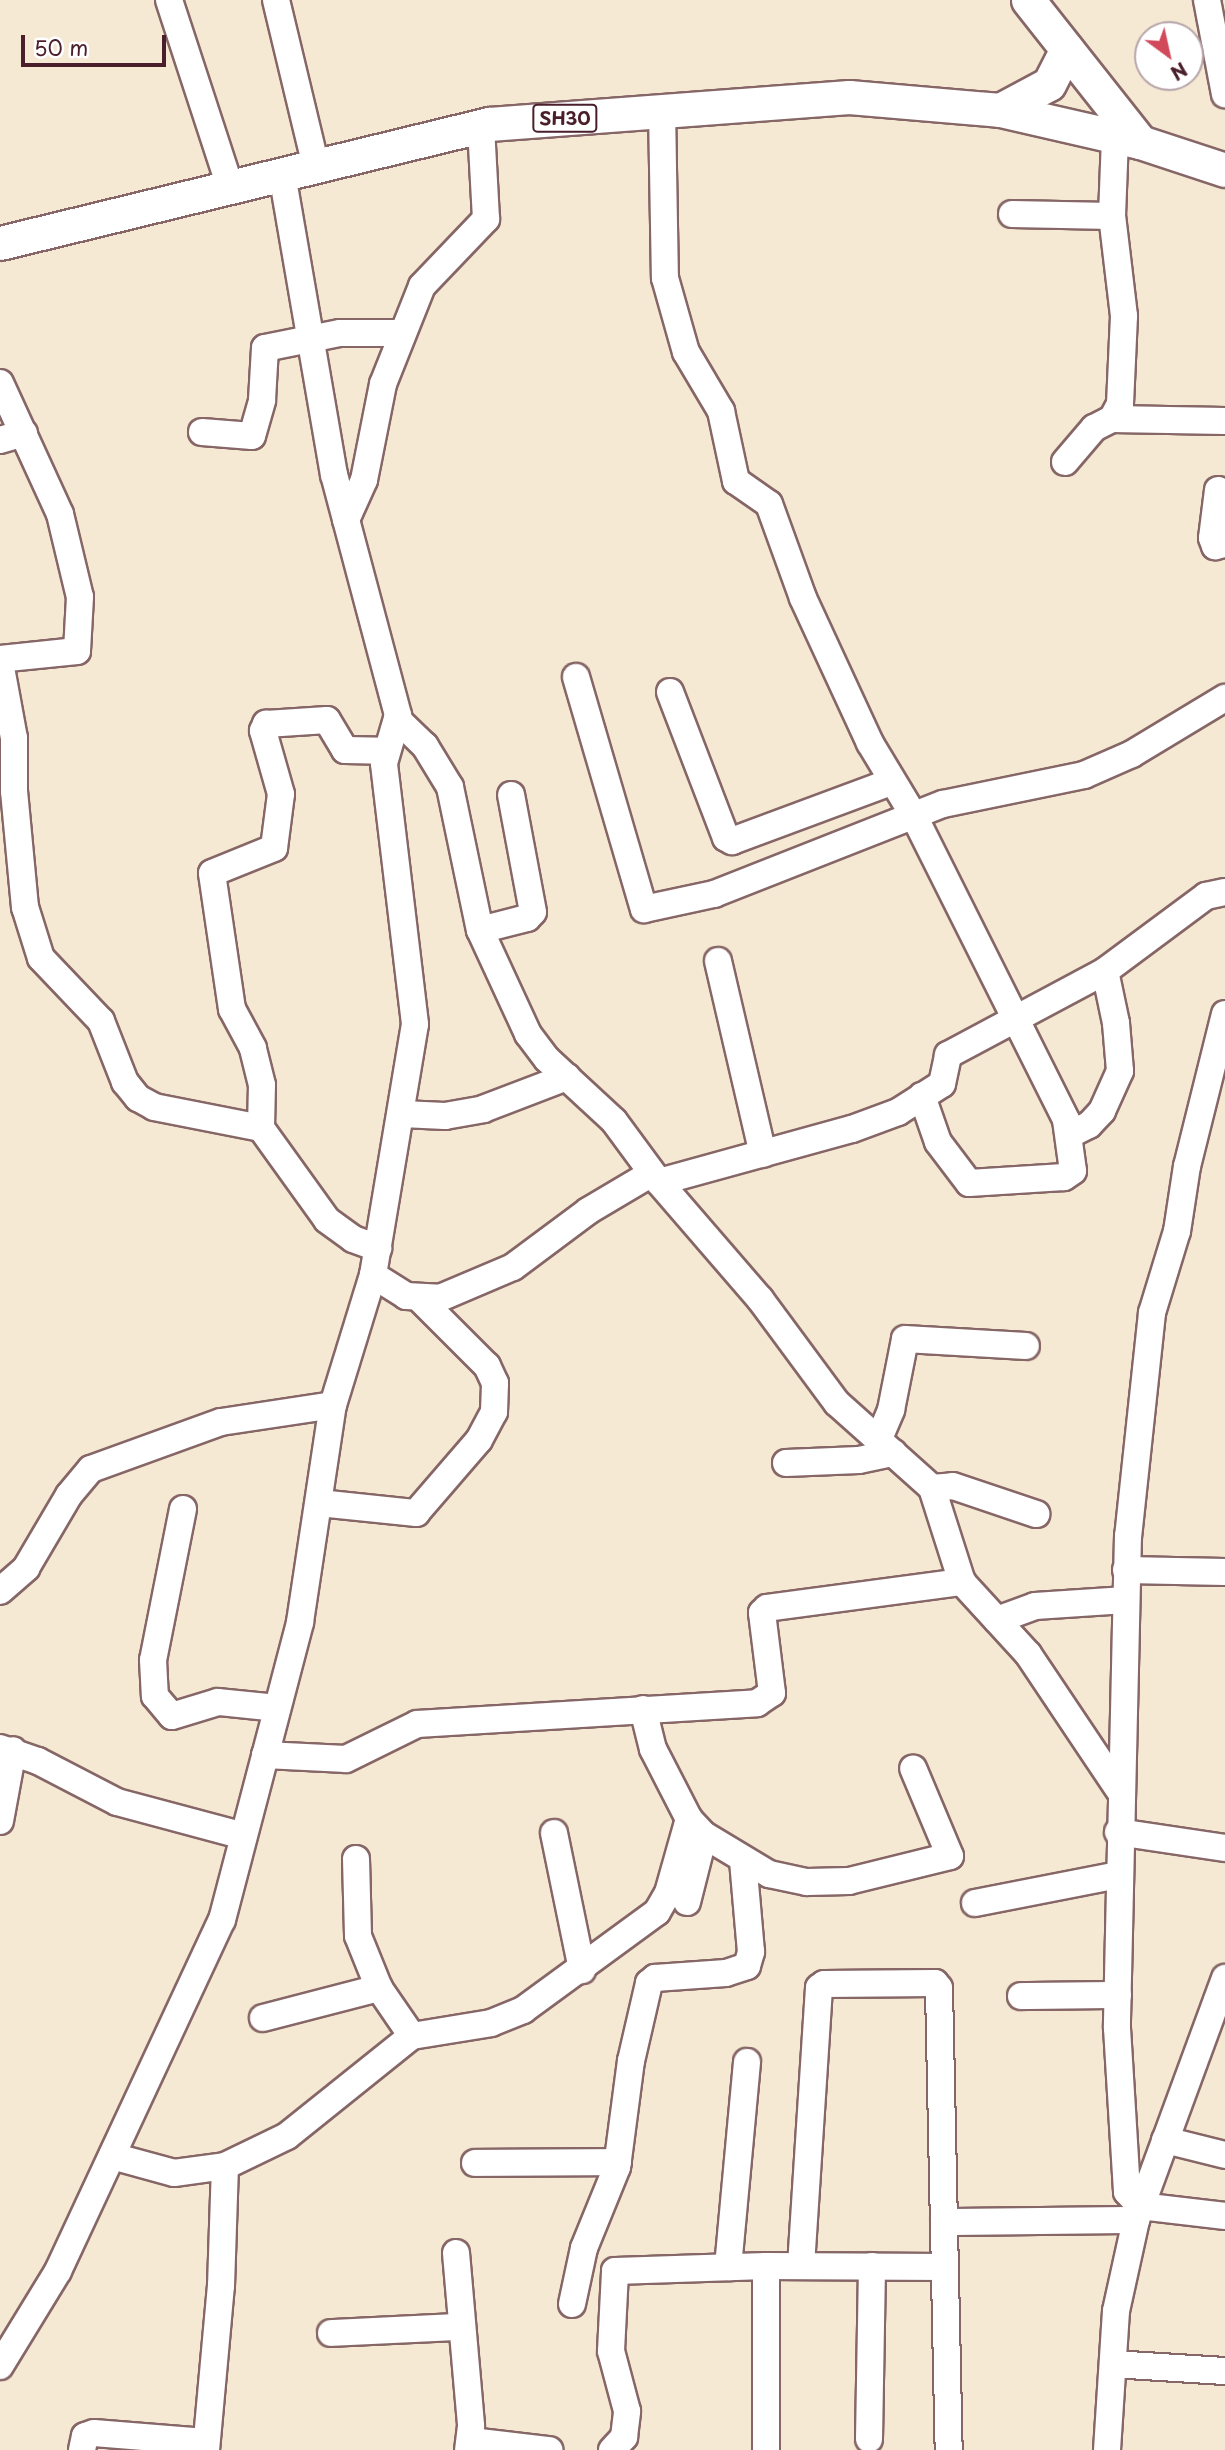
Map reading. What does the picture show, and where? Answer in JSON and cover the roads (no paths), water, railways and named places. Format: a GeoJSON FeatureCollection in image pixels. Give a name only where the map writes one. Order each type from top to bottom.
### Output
{"type":"FeatureCollection","features":[{"type":"Feature","properties":{"kind":"main road"},"geometry":{"type":"LineString","coordinates":[[1028,0],[1067,49],[1128,140],[1225,170]]}},
{"type":"Feature","properties":{"kind":"main road"},"geometry":{"type":"LineString","coordinates":[[1000,110],[1049,84],[1067,49]]}},
{"type":"Feature","properties":{"kind":"main road","name":"SH30"},"geometry":{"type":"LineString","coordinates":[[0,243],[481,126],[849,97],[1000,110],[1128,140]]}},
{"type":"Feature","properties":{"kind":"street"},"geometry":{"type":"LineString","coordinates":[[169,0],[230,187]]}},
{"type":"Feature","properties":{"kind":"street"},"geometry":{"type":"LineString","coordinates":[[276,0],[316,166]]}},
{"type":"Feature","properties":{"kind":"street"},"geometry":{"type":"LineString","coordinates":[[1207,0],[1225,94]]}},
{"type":"Feature","properties":{"kind":"street"},"geometry":{"type":"LineString","coordinates":[[662,110],[665,278],[686,352],[721,411],[736,481],[769,504],[803,598],[891,782],[914,816],[1071,1133],[1075,1163],[1071,1174],[981,1185],[970,1182],[938,1142],[922,1096]]}},
{"type":"Feature","properties":{"kind":"street"},"geometry":{"type":"LineString","coordinates":[[346,520],[364,480],[383,384],[400,333],[422,286],[486,219],[481,126]]}},
{"type":"Feature","properties":{"kind":"street"},"geometry":{"type":"LineString","coordinates":[[1112,419],[1120,404],[1124,316],[1112,216],[1128,140]]}},
{"type":"Feature","properties":{"kind":"street"},"geometry":{"type":"LineString","coordinates":[[282,174],[309,337],[346,520],[397,719],[425,746],[450,787],[480,930],[528,1034],[567,1077],[614,1121],[656,1177],[760,1299],[837,1403],[932,1488],[962,1582],[1028,1654],[1119,1790]]}},
{"type":"Feature","properties":{"kind":"street"},"geometry":{"type":"LineString","coordinates":[[1012,214],[1112,216]]}},
{"type":"Feature","properties":{"kind":"street"},"geometry":{"type":"LineString","coordinates":[[202,432],[252,436],[262,400],[263,349],[309,337],[368,331],[400,333]]}},
{"type":"Feature","properties":{"kind":"street"},"geometry":{"type":"LineString","coordinates":[[0,383],[12,436],[60,514],[80,597],[79,648],[71,654],[0,661],[26,907],[41,958],[101,1021],[125,1082],[138,1098],[155,1107],[261,1128]]}},
{"type":"Feature","properties":{"kind":"street"},"geometry":{"type":"LineString","coordinates":[[1065,462],[1094,428],[1112,419],[1225,421]]}},
{"type":"Feature","properties":{"kind":"street"},"geometry":{"type":"LineString","coordinates":[[1219,490],[1212,538],[1215,546],[1225,544]]}},
{"type":"Feature","properties":{"kind":"street"},"geometry":{"type":"LineString","coordinates":[[576,677],[644,909],[714,894],[943,804],[1084,775],[1132,754],[1225,698]]}},
{"type":"Feature","properties":{"kind":"street"},"geometry":{"type":"LineString","coordinates":[[670,692],[726,838],[732,841],[891,782]]}},
{"type":"Feature","properties":{"kind":"street"},"geometry":{"type":"LineString","coordinates":[[0,2366],[58,2271],[222,1920],[300,1622],[333,1405],[373,1275],[415,1024],[384,751],[397,719]]}},
{"type":"Feature","properties":{"kind":"street"},"geometry":{"type":"LineString","coordinates":[[378,1248],[353,1239],[327,1220],[261,1128],[262,1085],[253,1048],[232,1009],[212,873],[274,848],[281,794],[263,731],[266,724],[327,720],[345,750],[384,751]]}},
{"type":"Feature","properties":{"kind":"street"},"geometry":{"type":"LineString","coordinates":[[480,930],[527,918],[533,912],[512,795]]}},
{"type":"Feature","properties":{"kind":"street"},"geometry":{"type":"LineString","coordinates":[[373,1275],[405,1296],[421,1300],[440,1298],[513,1267],[588,1211],[656,1177],[763,1154],[871,1123],[922,1096],[945,1080],[948,1055],[1105,971],[1206,896],[1225,892]]}},
{"type":"Feature","properties":{"kind":"street"},"geometry":{"type":"LineString","coordinates":[[718,961],[763,1154]]}},
{"type":"Feature","properties":{"kind":"street"},"geometry":{"type":"LineString","coordinates":[[1071,1133],[1089,1125],[1102,1111],[1120,1071],[1116,1023],[1105,971]]}},
{"type":"Feature","properties":{"kind":"street"},"geometry":{"type":"LineString","coordinates":[[1138,2213],[1127,2188],[1118,1995],[1118,1832],[1126,1570],[1152,1313],[1177,1231],[1187,1166],[1225,1014]]}},
{"type":"Feature","properties":{"kind":"street"},"geometry":{"type":"LineString","coordinates":[[402,1114],[445,1116],[483,1109],[567,1077]]}},
{"type":"Feature","properties":{"kind":"street"},"geometry":{"type":"LineString","coordinates":[[318,1503],[411,1516],[473,1448],[494,1412],[495,1383],[487,1366],[421,1300]]}},
{"type":"Feature","properties":{"kind":"street"},"geometry":{"type":"LineString","coordinates":[[886,1447],[905,1339],[1026,1346]]}},
{"type":"Feature","properties":{"kind":"street"},"geometry":{"type":"LineString","coordinates":[[0,1591],[26,1568],[69,1495],[91,1469],[221,1422],[333,1405]]}},
{"type":"Feature","properties":{"kind":"street"},"geometry":{"type":"LineString","coordinates":[[786,1463],[859,1460],[886,1447]]}},
{"type":"Feature","properties":{"kind":"street"},"geometry":{"type":"LineString","coordinates":[[932,1488],[953,1486],[1036,1514]]}},
{"type":"Feature","properties":{"kind":"street"},"geometry":{"type":"LineString","coordinates":[[183,1510],[153,1660],[155,1696],[172,1716],[218,1702],[277,1709]]}},
{"type":"Feature","properties":{"kind":"street"},"geometry":{"type":"LineString","coordinates":[[1126,1570],[1225,1572]]}},
{"type":"Feature","properties":{"kind":"street"},"geometry":{"type":"LineString","coordinates":[[265,1755],[338,1760],[417,1724],[757,1703],[770,1698],[762,1613],[767,1608],[962,1582]]}},
{"type":"Feature","properties":{"kind":"street"},"geometry":{"type":"LineString","coordinates":[[997,1620],[1035,1606],[1126,1600]]}},
{"type":"Feature","properties":{"kind":"street"},"geometry":{"type":"LineString","coordinates":[[643,1709],[653,1749],[696,1827],[743,1861],[769,1874],[807,1882],[849,1881],[943,1860],[950,1851],[913,1768]]}},
{"type":"Feature","properties":{"kind":"street"},"geometry":{"type":"LineString","coordinates":[[0,1821],[7,1749],[117,1802],[244,1836]]}},
{"type":"Feature","properties":{"kind":"street"},"geometry":{"type":"LineString","coordinates":[[687,1902],[696,1827]]}},
{"type":"Feature","properties":{"kind":"street"},"geometry":{"type":"LineString","coordinates":[[112,2156],[174,2173],[226,2166],[278,2143],[412,2036],[491,2023],[523,2010],[582,1970],[657,1912],[696,1827]]}},
{"type":"Feature","properties":{"kind":"street"},"geometry":{"type":"LineString","coordinates":[[1118,1832],[1225,1848]]}},
{"type":"Feature","properties":{"kind":"street"},"geometry":{"type":"LineString","coordinates":[[554,1833],[582,1970]]}},
{"type":"Feature","properties":{"kind":"street"},"geometry":{"type":"LineString","coordinates":[[356,1859],[358,1936],[379,1988],[412,2036]]}},
{"type":"Feature","properties":{"kind":"street"},"geometry":{"type":"LineString","coordinates":[[572,2304],[584,2248],[618,2162],[631,2061],[651,1979],[726,1973],[749,1962],[743,1861]]}},
{"type":"Feature","properties":{"kind":"street"},"geometry":{"type":"LineString","coordinates":[[975,1903],[1118,1875]]}},
{"type":"Feature","properties":{"kind":"street"},"geometry":{"type":"LineString","coordinates":[[801,2266],[819,1988],[824,1984],[935,1983],[939,1988],[949,2450]]}},
{"type":"Feature","properties":{"kind":"street"},"geometry":{"type":"LineString","coordinates":[[1107,2450],[1116,2311],[1138,2213],[1224,1986]]}},
{"type":"Feature","properties":{"kind":"street"},"geometry":{"type":"LineString","coordinates":[[264,2018],[379,1988]]}},
{"type":"Feature","properties":{"kind":"street"},"geometry":{"type":"LineString","coordinates":[[1020,1996],[1118,1995]]}},
{"type":"Feature","properties":{"kind":"street"},"geometry":{"type":"LineString","coordinates":[[728,2267],[747,2062]]}},
{"type":"Feature","properties":{"kind":"street"},"geometry":{"type":"LineString","coordinates":[[1165,2140],[1225,2155]]}},
{"type":"Feature","properties":{"kind":"street"},"geometry":{"type":"LineString","coordinates":[[475,2163],[618,2162]]}},
{"type":"Feature","properties":{"kind":"street"},"geometry":{"type":"LineString","coordinates":[[82,2450],[85,2436],[94,2433],[206,2446],[221,2286],[226,2166]]}},
{"type":"Feature","properties":{"kind":"street"},"geometry":{"type":"LineString","coordinates":[[944,2222],[1138,2213],[1225,2216]]}},
{"type":"Feature","properties":{"kind":"street"},"geometry":{"type":"LineString","coordinates":[[456,2253],[464,2448],[549,2450]]}},
{"type":"Feature","properties":{"kind":"street"},"geometry":{"type":"LineString","coordinates":[[766,2266],[766,2450]]}},
{"type":"Feature","properties":{"kind":"street"},"geometry":{"type":"LineString","coordinates":[[612,2450],[624,2437],[627,2411],[611,2351],[613,2273],[766,2266],[945,2267]]}},
{"type":"Feature","properties":{"kind":"street"},"geometry":{"type":"LineString","coordinates":[[869,2439],[872,2266]]}},
{"type":"Feature","properties":{"kind":"street"},"geometry":{"type":"LineString","coordinates":[[331,2333],[459,2327]]}},
{"type":"Feature","properties":{"kind":"street"},"geometry":{"type":"LineString","coordinates":[[1113,2364],[1225,2371]]}}]}
